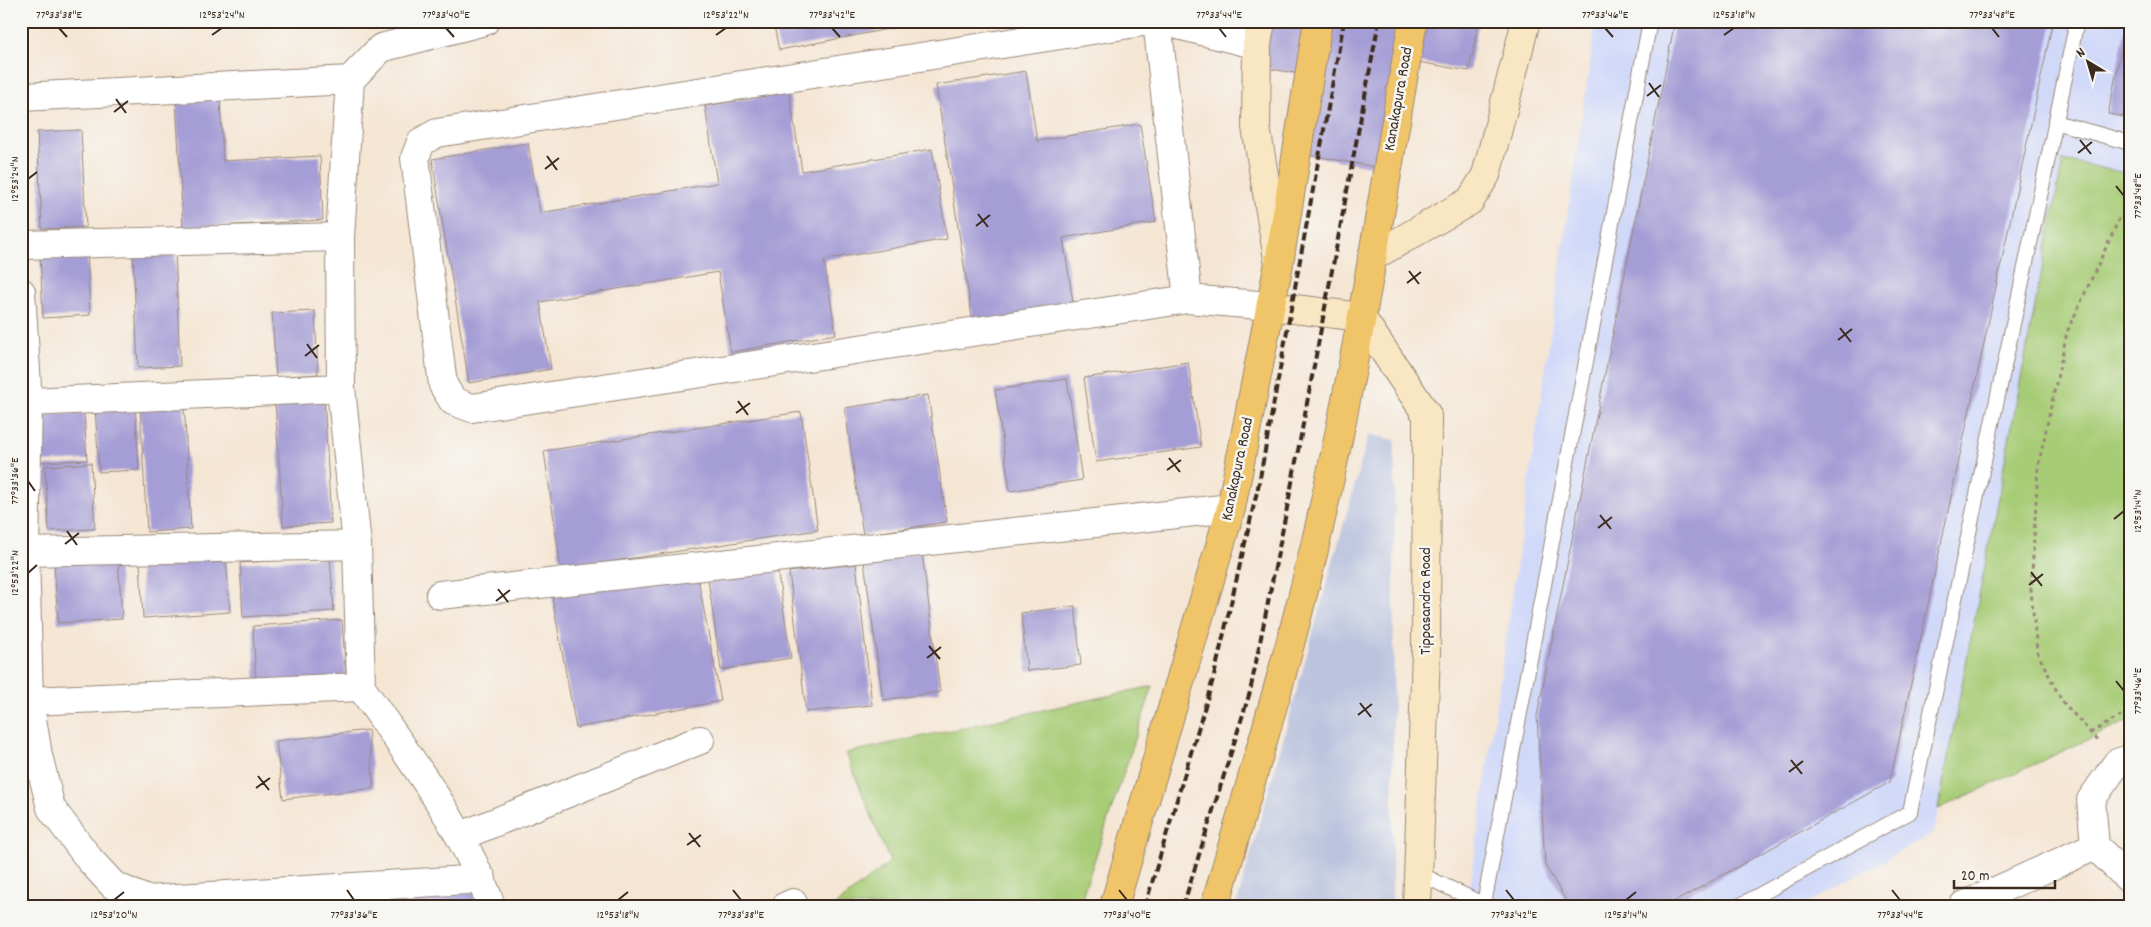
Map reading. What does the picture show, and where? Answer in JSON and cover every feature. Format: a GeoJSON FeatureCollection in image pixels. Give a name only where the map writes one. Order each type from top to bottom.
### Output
{"type":"FeatureCollection","features":[{"type":"Feature","properties":{"kind":"highway","name":"Kanakapura Road"},"geometry":{"type":"LineString","coordinates":[[1114,906],[1231,508],[1279,263],[1318,21]]}},
{"type":"Feature","properties":{"kind":"highway","name":"Kanakapura Road"},"geometry":{"type":"LineString","coordinates":[[1215,906],[1292,638],[1319,527],[1361,316],[1413,21]]}},
{"type":"Feature","properties":{"kind":"street"},"geometry":{"type":"LineString","coordinates":[[485,21],[451,26],[381,48],[350,80],[340,237],[341,388],[357,545],[361,687],[461,836],[482,879],[491,906]]}},
{"type":"Feature","properties":{"kind":"street"},"geometry":{"type":"LineString","coordinates":[[1149,21],[437,132],[421,142],[415,158],[443,385],[453,401],[472,408],[1188,299],[1361,316]]}},
{"type":"Feature","properties":{"kind":"street"},"geometry":{"type":"LineString","coordinates":[[1157,21],[1188,299]]}},
{"type":"Feature","properties":{"kind":"street"},"geometry":{"type":"LineString","coordinates":[[1162,21],[1259,33],[1256,128],[1279,263]]}},
{"type":"Feature","properties":{"kind":"street"},"geometry":{"type":"LineString","coordinates":[[1372,256],[1470,201],[1486,174],[1526,21]]}},
{"type":"Feature","properties":{"kind":"street"},"geometry":{"type":"LineString","coordinates":[[21,97],[350,80]]}},
{"type":"Feature","properties":{"kind":"street"},"geometry":{"type":"LineString","coordinates":[[21,245],[340,237]]}},
{"type":"Feature","properties":{"kind":"street"},"geometry":{"type":"LineString","coordinates":[[21,292],[28,402],[25,552],[29,701],[38,755],[51,808],[90,860],[113,885],[146,900],[482,879]]}},
{"type":"Feature","properties":{"kind":"street","name":"Tippasandra Road"},"geometry":{"type":"LineString","coordinates":[[1361,316],[1427,414],[1426,652],[1417,906]]}},
{"type":"Feature","properties":{"kind":"street"},"geometry":{"type":"LineString","coordinates":[[28,402],[341,388]]}},
{"type":"Feature","properties":{"kind":"street"},"geometry":{"type":"LineString","coordinates":[[440,595],[1231,508]]}},
{"type":"Feature","properties":{"kind":"street"},"geometry":{"type":"LineString","coordinates":[[25,552],[357,545]]}},
{"type":"Feature","properties":{"kind":"street"},"geometry":{"type":"LineString","coordinates":[[29,701],[361,687]]}},
{"type":"Feature","properties":{"kind":"street"},"geometry":{"type":"LineString","coordinates":[[461,836],[700,740]]}},
{"type":"Feature","properties":{"kind":"street"},"geometry":{"type":"LineString","coordinates":[[2130,759],[2117,763],[2091,800],[2095,846],[2130,880]]}},
{"type":"Feature","properties":{"kind":"street"},"geometry":{"type":"LineString","coordinates":[[1963,906],[2095,846]]}},
{"type":"Feature","properties":{"kind":"lane"},"geometry":{"type":"LineString","coordinates":[[1418,874],[1486,905],[1650,21]]}},
{"type":"Feature","properties":{"kind":"lane"},"geometry":{"type":"LineString","coordinates":[[1739,906],[1910,812],[2076,21]]}},
{"type":"Feature","properties":{"kind":"lane"},"geometry":{"type":"LineString","coordinates":[[2055,122],[2130,143]]}},
{"type":"Feature","properties":{"kind":"path"},"geometry":{"type":"LineString","coordinates":[[2130,210],[2120,215],[2067,332],[2038,467],[2031,590],[2037,652],[2062,702],[2090,733],[2130,711]]}},
{"type":"Feature","properties":{"kind":"shaded area"},"geometry":{"type":"Polygon","coordinates":[[[1596,21],[2130,21],[2130,174],[2062,161],[1934,833],[1802,906],[1467,906],[1596,21]]]}},
{"type":"Feature","properties":{"kind":"shaded area"},"geometry":{"type":"Polygon","coordinates":[[[1369,434],[1395,440],[1392,906],[1236,906],[1369,434]]]}},
{"type":"Feature","properties":{"kind":"green space"},"geometry":{"type":"Polygon","coordinates":[[[2063,160],[2130,174],[2130,720],[1938,809],[2063,160]]]}},
{"type":"Feature","properties":{"kind":"green space"},"geometry":{"type":"Polygon","coordinates":[[[1153,686],[1079,906],[834,906],[890,862],[846,753],[1153,686]]]}},
{"type":"Feature","properties":{"kind":"building"},"geometry":{"type":"Polygon","coordinates":[[[773,21],[892,21],[894,28],[779,50],[773,21]]]}},
{"type":"Feature","properties":{"kind":"building"},"geometry":{"type":"Polygon","coordinates":[[[1268,21],[1479,21],[1469,71],[1413,61],[1393,170],[1286,151],[1300,74],[1260,67],[1268,21]]]}},
{"type":"Feature","properties":{"kind":"building"},"geometry":{"type":"Polygon","coordinates":[[[1675,21],[2053,21],[1890,782],[1667,906],[1569,906],[1545,865],[1537,716],[1675,21]]]}},
{"type":"Feature","properties":{"kind":"building"},"geometry":{"type":"Polygon","coordinates":[[[2127,21],[2130,21],[2130,118],[2108,114],[2127,21]]]}},
{"type":"Feature","properties":{"kind":"building"},"geometry":{"type":"Polygon","coordinates":[[[1026,71],[1037,141],[1140,124],[1156,222],[1063,238],[1075,315],[974,330],[936,85],[1026,71]]]}},
{"type":"Feature","properties":{"kind":"building"},"geometry":{"type":"Polygon","coordinates":[[[789,92],[802,171],[932,149],[947,239],[824,260],[836,334],[731,352],[718,272],[540,302],[551,369],[469,383],[432,159],[528,143],[540,213],[717,183],[705,106],[789,92]]]}},
{"type":"Feature","properties":{"kind":"building"},"geometry":{"type":"Polygon","coordinates":[[[220,96],[223,161],[320,156],[323,220],[183,228],[176,98],[220,96]]]}},
{"type":"Feature","properties":{"kind":"building"},"geometry":{"type":"Polygon","coordinates":[[[81,130],[86,227],[42,229],[37,132],[81,130]]]}},
{"type":"Feature","properties":{"kind":"building"},"geometry":{"type":"Polygon","coordinates":[[[87,251],[90,315],[43,318],[40,253],[87,251]]]}},
{"type":"Feature","properties":{"kind":"building"},"geometry":{"type":"Polygon","coordinates":[[[175,251],[180,366],[138,368],[133,254],[175,251]]]}},
{"type":"Feature","properties":{"kind":"building"},"geometry":{"type":"Polygon","coordinates":[[[315,311],[318,374],[276,377],[272,313],[315,311]]]}},
{"type":"Feature","properties":{"kind":"building"},"geometry":{"type":"Polygon","coordinates":[[[1188,362],[1201,447],[1096,462],[1084,378],[1188,362]]]}},
{"type":"Feature","properties":{"kind":"building"},"geometry":{"type":"Polygon","coordinates":[[[1067,379],[1082,480],[1010,491],[995,390],[1067,379]]]}},
{"type":"Feature","properties":{"kind":"building"},"geometry":{"type":"Polygon","coordinates":[[[928,395],[947,522],[863,535],[845,408],[928,395]]]}},
{"type":"Feature","properties":{"kind":"building"},"geometry":{"type":"Polygon","coordinates":[[[324,398],[331,523],[283,526],[275,401],[324,398]]]}},
{"type":"Feature","properties":{"kind":"building"},"geometry":{"type":"Polygon","coordinates":[[[184,403],[191,529],[147,532],[140,405],[184,403]]]}},
{"type":"Feature","properties":{"kind":"building"},"geometry":{"type":"Polygon","coordinates":[[[135,404],[139,470],[99,472],[95,406],[135,404]]]}},
{"type":"Feature","properties":{"kind":"building"},"geometry":{"type":"Polygon","coordinates":[[[801,412],[818,530],[561,569],[544,451],[801,412]]]}},
{"type":"Feature","properties":{"kind":"building"},"geometry":{"type":"Polygon","coordinates":[[[84,413],[87,460],[40,462],[37,415],[84,413]]]}},
{"type":"Feature","properties":{"kind":"building"},"geometry":{"type":"Polygon","coordinates":[[[91,463],[95,529],[49,531],[45,466],[91,463]]]}},
{"type":"Feature","properties":{"kind":"building"},"geometry":{"type":"Polygon","coordinates":[[[922,553],[940,692],[883,700],[864,561],[922,553]]]}},
{"type":"Feature","properties":{"kind":"building"},"geometry":{"type":"Polygon","coordinates":[[[226,556],[230,612],[143,618],[140,562],[226,556]]]}},
{"type":"Feature","properties":{"kind":"building"},"geometry":{"type":"Polygon","coordinates":[[[330,557],[334,611],[243,617],[240,563],[330,557]]]}},
{"type":"Feature","properties":{"kind":"building"},"geometry":{"type":"Polygon","coordinates":[[[118,558],[122,619],[58,623],[54,563],[118,558]]]}},
{"type":"Feature","properties":{"kind":"building"},"geometry":{"type":"Polygon","coordinates":[[[856,564],[872,705],[806,712],[789,572],[856,564]]]}},
{"type":"Feature","properties":{"kind":"building"},"geometry":{"type":"Polygon","coordinates":[[[696,568],[721,701],[576,728],[552,597],[696,568]]]}},
{"type":"Feature","properties":{"kind":"building"},"geometry":{"type":"Polygon","coordinates":[[[777,568],[791,658],[721,670],[708,579],[777,568]]]}},
{"type":"Feature","properties":{"kind":"building"},"geometry":{"type":"Polygon","coordinates":[[[1075,606],[1081,665],[1027,671],[1021,613],[1075,606]]]}},
{"type":"Feature","properties":{"kind":"building"},"geometry":{"type":"Polygon","coordinates":[[[342,620],[346,678],[256,684],[253,626],[342,620]]]}},
{"type":"Feature","properties":{"kind":"building"},"geometry":{"type":"Polygon","coordinates":[[[368,730],[374,788],[283,799],[276,741],[368,730]]]}},
{"type":"Feature","properties":{"kind":"building"},"geometry":{"type":"Polygon","coordinates":[[[475,892],[476,906],[403,906],[403,896],[475,892]]]}},
{"type":"Feature","properties":{"kind":"railway"},"geometry":{"type":"LineString","coordinates":[[1145,906],[1214,676],[1259,483],[1344,21]]}},
{"type":"Feature","properties":{"kind":"railway"},"geometry":{"type":"LineString","coordinates":[[1183,906],[1250,692],[1291,488],[1379,21]]}}]}
